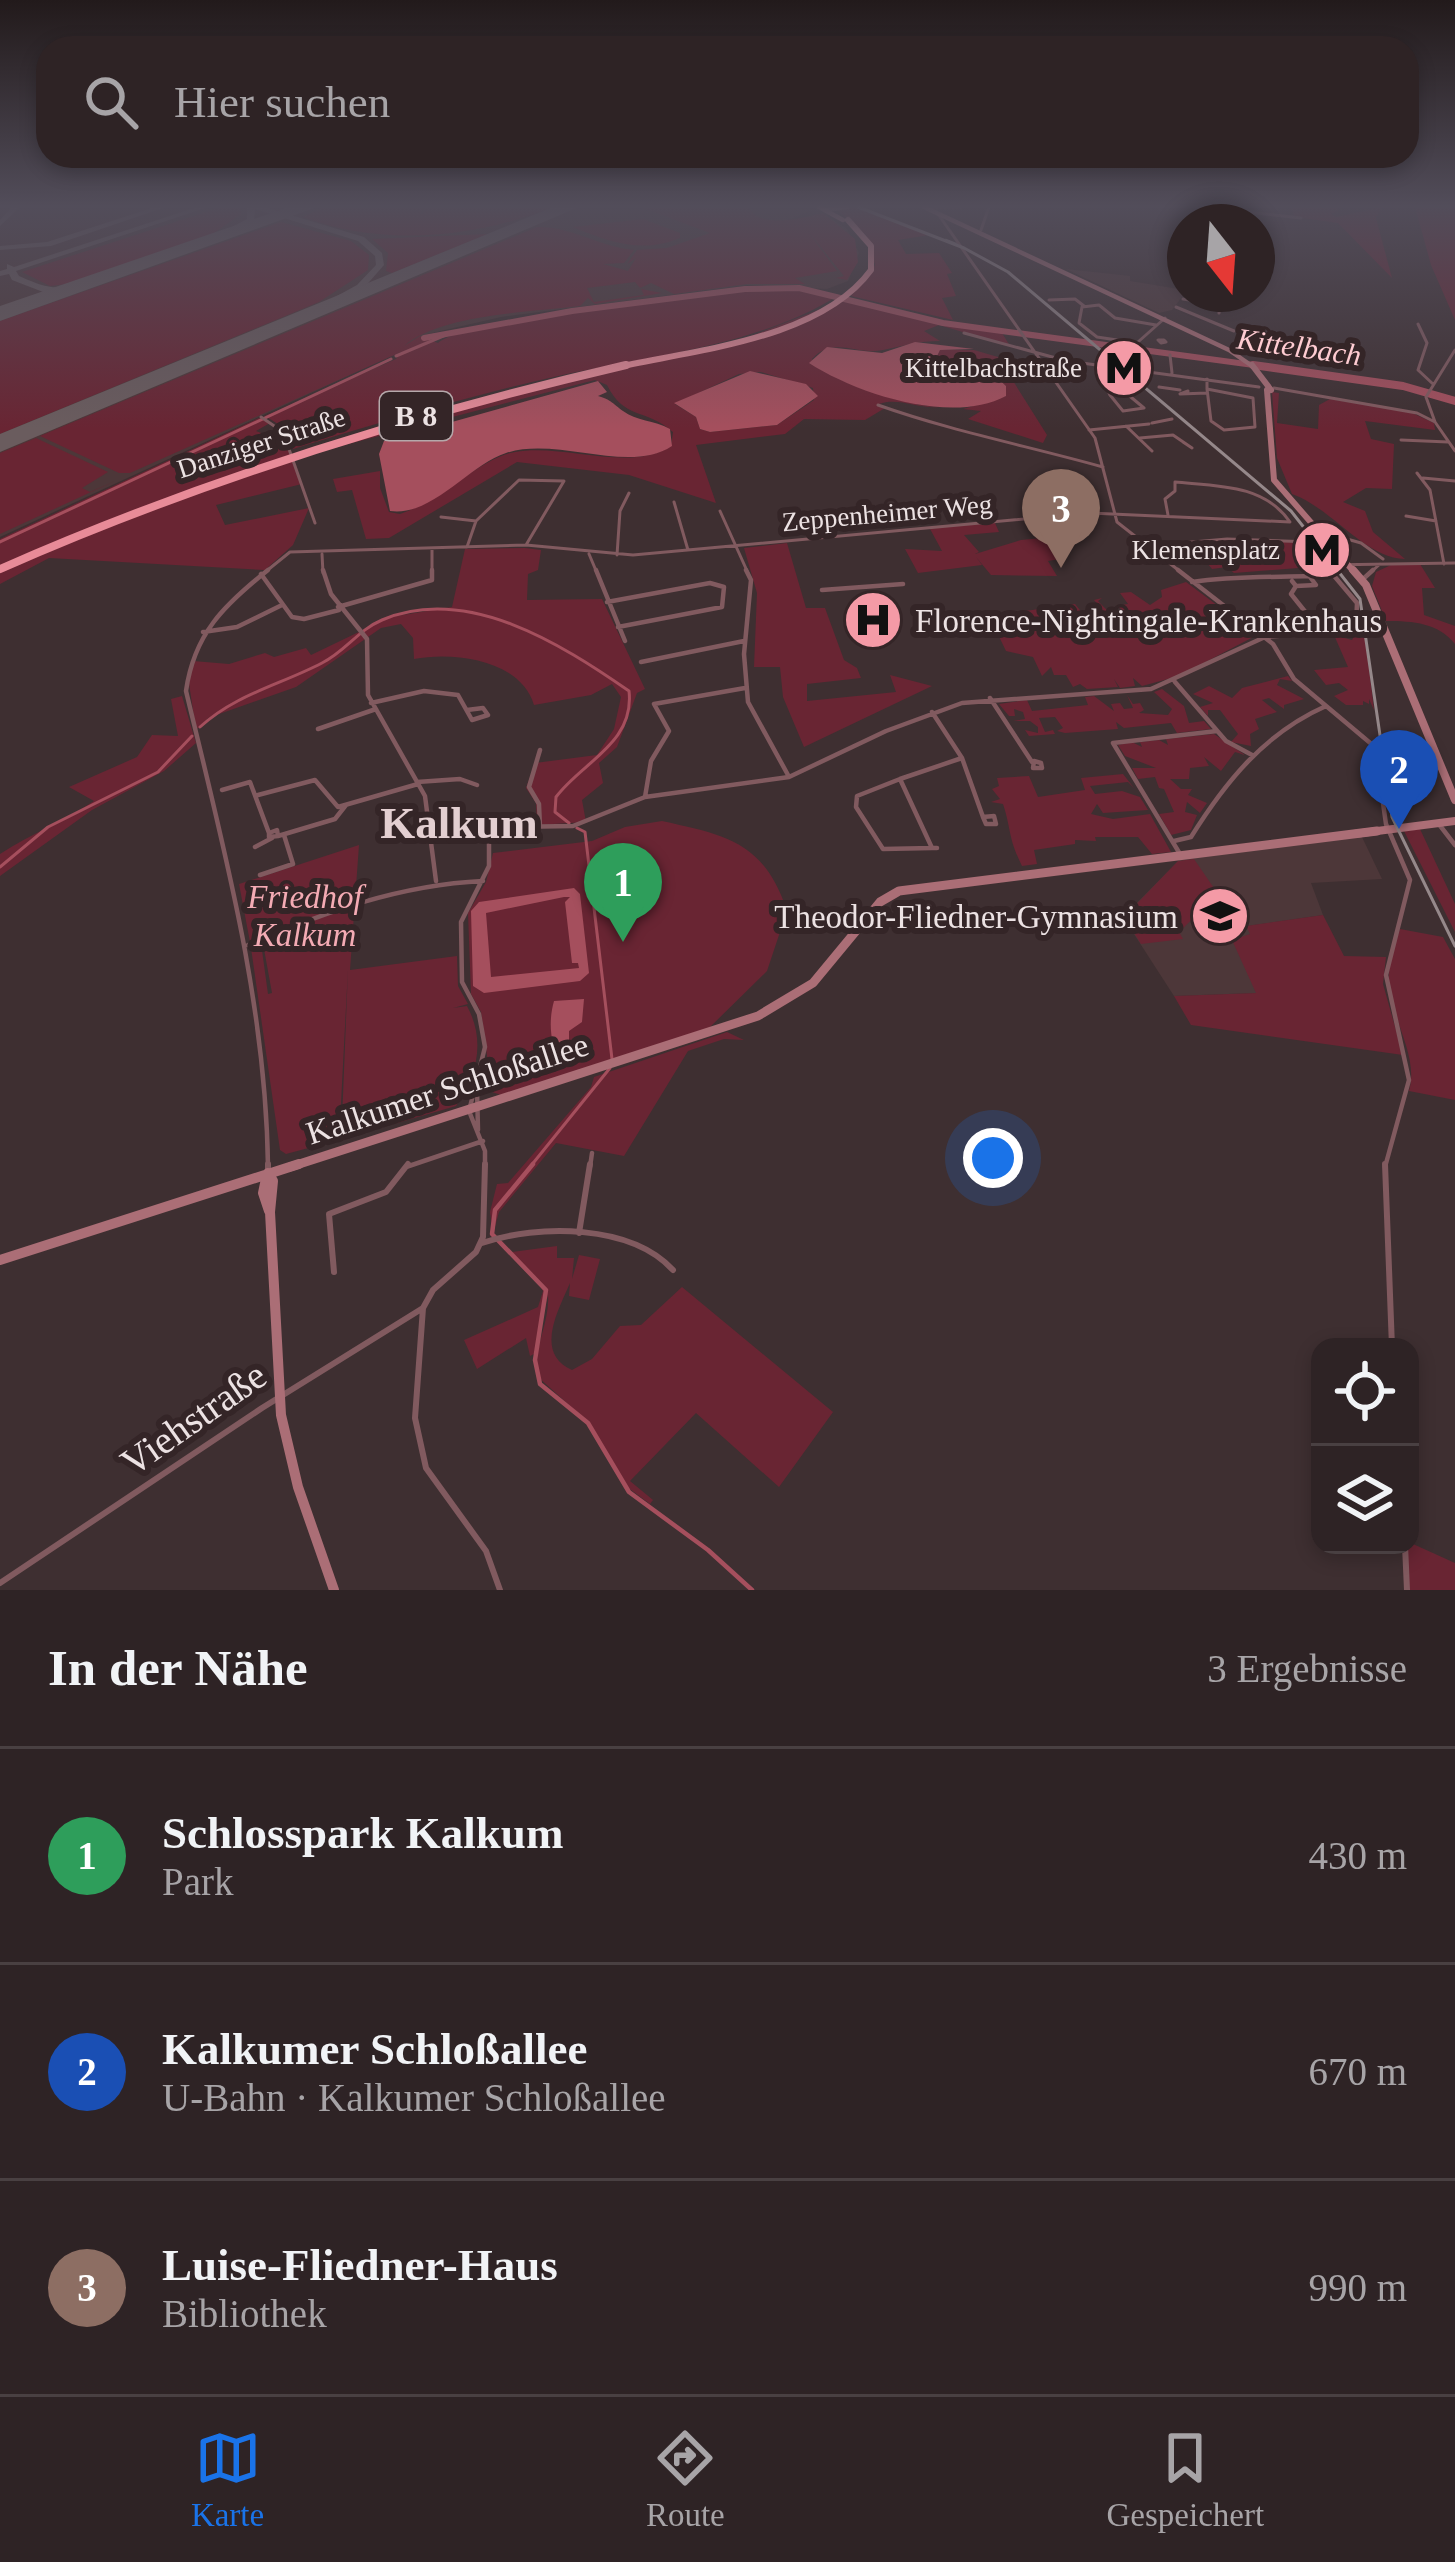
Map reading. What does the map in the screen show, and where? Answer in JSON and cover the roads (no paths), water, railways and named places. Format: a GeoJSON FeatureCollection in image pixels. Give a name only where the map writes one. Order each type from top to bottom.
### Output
{"type":"FeatureCollection","features":[{"type":"Feature","properties":{"kind":"highway","name":"Danziger Straße"},"geometry":{"type":"LineString","coordinates":[[0,567],[169,496],[305,449],[509,392],[745,338],[844,296],[862,281]]}},
{"type":"Feature","properties":{"kind":"main road"},"geometry":{"type":"LineString","coordinates":[[1087,281],[1251,365],[1266,387],[1274,480],[1362,580],[1455,800]]}},
{"type":"Feature","properties":{"kind":"main road","name":"Kalkumer Schloßallee"},"geometry":{"type":"LineString","coordinates":[[0,1261],[785,1004],[835,962],[880,902],[899,891],[1455,820]]}},
{"type":"Feature","properties":{"kind":"main road"},"geometry":{"type":"LineString","coordinates":[[268,1173],[262,1192],[269,1212],[278,1394],[294,1473],[334,1590]]}},
{"type":"Feature","properties":{"kind":"street"},"geometry":{"type":"LineString","coordinates":[[987,281],[1090,430],[1113,513],[1121,526],[1265,637],[1278,649],[1294,679],[1375,746],[1387,826],[1410,880],[1386,975],[1409,1080],[1385,1156],[1392,1338]]}},
{"type":"Feature","properties":{"kind":"street"},"geometry":{"type":"LineString","coordinates":[[1049,299],[1076,299],[1084,306],[1099,305],[1115,318],[1156,326]]}},
{"type":"Feature","properties":{"kind":"street"},"geometry":{"type":"LineString","coordinates":[[1084,306],[1079,323],[1089,333],[1136,344],[1159,342]]}},
{"type":"Feature","properties":{"kind":"street"},"geometry":{"type":"LineString","coordinates":[[1131,368],[1136,344],[1168,312]]}},
{"type":"Feature","properties":{"kind":"street"},"geometry":{"type":"LineString","coordinates":[[1188,312],[1234,331]]}},
{"type":"Feature","properties":{"kind":"street"},"geometry":{"type":"LineString","coordinates":[[1418,323],[1426,346],[1418,370],[1433,384]]}},
{"type":"Feature","properties":{"kind":"street"},"geometry":{"type":"LineString","coordinates":[[964,333],[1037,355],[1411,411],[1435,422]]}},
{"type":"Feature","properties":{"kind":"street"},"geometry":{"type":"LineString","coordinates":[[1455,350],[1428,392],[1426,405],[1455,451]]}},
{"type":"Feature","properties":{"kind":"street"},"geometry":{"type":"LineString","coordinates":[[1170,355],[1172,374]]}},
{"type":"Feature","properties":{"kind":"street"},"geometry":{"type":"LineString","coordinates":[[1106,366],[1101,378],[1108,395],[1133,420],[1172,419]]}},
{"type":"Feature","properties":{"kind":"street"},"geometry":{"type":"LineString","coordinates":[[1159,387],[1207,391],[1252,398],[1255,427],[1221,429],[1211,421],[1207,391],[1207,379]]}},
{"type":"Feature","properties":{"kind":"street"},"geometry":{"type":"LineString","coordinates":[[1188,392],[1188,403]]}},
{"type":"Feature","properties":{"kind":"street"},"geometry":{"type":"LineString","coordinates":[[1108,395],[1126,393],[1146,410],[1123,411]]}},
{"type":"Feature","properties":{"kind":"street"},"geometry":{"type":"LineString","coordinates":[[878,405],[932,424],[988,434],[1102,467]]}},
{"type":"Feature","properties":{"kind":"street"},"geometry":{"type":"LineString","coordinates":[[261,417],[280,428],[315,523]]}},
{"type":"Feature","properties":{"kind":"street"},"geometry":{"type":"LineString","coordinates":[[1090,430],[1126,426],[1133,420]]}},
{"type":"Feature","properties":{"kind":"street"},"geometry":{"type":"LineString","coordinates":[[1126,426],[1152,452]]}},
{"type":"Feature","properties":{"kind":"street"},"geometry":{"type":"LineString","coordinates":[[1140,438],[1172,435],[1196,457]]}},
{"type":"Feature","properties":{"kind":"street"},"geometry":{"type":"LineString","coordinates":[[1401,440],[1447,440]]}},
{"type":"Feature","properties":{"kind":"street"},"geometry":{"type":"LineString","coordinates":[[1417,473],[1423,478],[1436,521],[1444,564]]}},
{"type":"Feature","properties":{"kind":"street"},"geometry":{"type":"LineString","coordinates":[[467,547],[476,521],[521,478],[564,482],[526,545]]}},
{"type":"Feature","properties":{"kind":"street"},"geometry":{"type":"LineString","coordinates":[[1423,478],[1455,481]]}},
{"type":"Feature","properties":{"kind":"street","name":"Zeppenheimer Weg"},"geometry":{"type":"LineString","coordinates":[[261,574],[290,552],[526,545],[617,555],[1113,513],[1168,515],[1289,519],[1257,492],[1175,482],[1165,501],[1168,515]]}},
{"type":"Feature","properties":{"kind":"street"},"geometry":{"type":"LineString","coordinates":[[617,555],[620,511],[629,493]]}},
{"type":"Feature","properties":{"kind":"street"},"geometry":{"type":"LineString","coordinates":[[674,502],[688,550]]}},
{"type":"Feature","properties":{"kind":"street"},"geometry":{"type":"LineString","coordinates":[[720,511],[751,580],[744,641],[745,688],[755,720],[789,777]]}},
{"type":"Feature","properties":{"kind":"street"},"geometry":{"type":"LineString","coordinates":[[1406,516],[1436,521]]}},
{"type":"Feature","properties":{"kind":"street"},"geometry":{"type":"LineString","coordinates":[[441,517],[476,521]]}},
{"type":"Feature","properties":{"kind":"street"},"geometry":{"type":"LineString","coordinates":[[1321,531],[1360,543],[1388,561]]}},
{"type":"Feature","properties":{"kind":"street"},"geometry":{"type":"LineString","coordinates":[[1146,546],[1227,539],[1311,542]]}},
{"type":"Feature","properties":{"kind":"street"},"geometry":{"type":"LineString","coordinates":[[268,1173],[266,1099],[247,946],[193,729],[186,683],[191,657],[203,632],[261,574],[282,605],[300,619],[432,580],[432,548]]}},
{"type":"Feature","properties":{"kind":"street"},"geometry":{"type":"LineString","coordinates":[[322,554],[322,578],[338,608],[362,631],[374,706],[425,796],[436,881]]}},
{"type":"Feature","properties":{"kind":"street"},"geometry":{"type":"LineString","coordinates":[[589,554],[625,641]]}},
{"type":"Feature","properties":{"kind":"street"},"geometry":{"type":"LineString","coordinates":[[1362,580],[1388,561]]}},
{"type":"Feature","properties":{"kind":"street"},"geometry":{"type":"LineString","coordinates":[[1356,627],[1357,603],[1326,565],[1455,563]]}},
{"type":"Feature","properties":{"kind":"street"},"geometry":{"type":"LineString","coordinates":[[1192,581],[1252,574],[1261,580],[1334,575]]}},
{"type":"Feature","properties":{"kind":"street"},"geometry":{"type":"LineString","coordinates":[[1296,586],[1316,584],[1310,577]]}},
{"type":"Feature","properties":{"kind":"street"},"geometry":{"type":"LineString","coordinates":[[1290,578],[1296,586]]}},
{"type":"Feature","properties":{"kind":"street"},"geometry":{"type":"LineString","coordinates":[[607,602],[710,583],[724,587],[722,607],[618,627]]}},
{"type":"Feature","properties":{"kind":"street"},"geometry":{"type":"LineString","coordinates":[[822,590],[903,584]]}},
{"type":"Feature","properties":{"kind":"street"},"geometry":{"type":"LineString","coordinates":[[1296,586],[1291,594],[1319,630]]}},
{"type":"Feature","properties":{"kind":"street"},"geometry":{"type":"LineString","coordinates":[[203,632],[237,627],[282,605]]}},
{"type":"Feature","properties":{"kind":"street"},"geometry":{"type":"LineString","coordinates":[[482,1243],[483,1142],[474,1109],[484,1059],[483,1027],[462,982],[460,922],[489,866],[489,832],[573,826],[645,797],[789,777],[932,712],[990,698],[1151,689],[1265,637],[1383,628]]}},
{"type":"Feature","properties":{"kind":"street"},"geometry":{"type":"LineString","coordinates":[[641,662],[744,641]]}},
{"type":"Feature","properties":{"kind":"street"},"geometry":{"type":"LineString","coordinates":[[1175,682],[1232,746],[1254,756]]}},
{"type":"Feature","properties":{"kind":"street"},"geometry":{"type":"LineString","coordinates":[[645,797],[651,761],[669,731],[654,704],[745,688]]}},
{"type":"Feature","properties":{"kind":"street"},"geometry":{"type":"LineString","coordinates":[[318,729],[374,706],[440,690],[458,695],[467,710]]}},
{"type":"Feature","properties":{"kind":"street"},"geometry":{"type":"LineString","coordinates":[[990,698],[1022,739],[1032,762]]}},
{"type":"Feature","properties":{"kind":"street"},"geometry":{"type":"LineString","coordinates":[[1171,841],[1191,837],[1287,722],[1326,706]]}},
{"type":"Feature","properties":{"kind":"street"},"geometry":{"type":"LineString","coordinates":[[932,712],[962,758],[983,817]]}},
{"type":"Feature","properties":{"kind":"street"},"geometry":{"type":"LineString","coordinates":[[1181,855],[1114,742],[1217,731]]}},
{"type":"Feature","properties":{"kind":"street"},"geometry":{"type":"LineString","coordinates":[[540,750],[529,787],[539,804],[540,827]]}},
{"type":"Feature","properties":{"kind":"street"},"geometry":{"type":"LineString","coordinates":[[900,779],[934,848],[883,849],[854,803],[865,792],[907,773],[962,758]]}},
{"type":"Feature","properties":{"kind":"street"},"geometry":{"type":"LineString","coordinates":[[258,795],[315,779],[333,805],[346,805],[417,783],[460,779],[477,785]]}},
{"type":"Feature","properties":{"kind":"street"},"geometry":{"type":"LineString","coordinates":[[222,790],[250,782],[293,864],[260,875]]}},
{"type":"Feature","properties":{"kind":"street"},"geometry":{"type":"LineString","coordinates":[[255,847],[334,819],[346,805]]}},
{"type":"Feature","properties":{"kind":"street"},"geometry":{"type":"LineString","coordinates":[[1438,823],[1455,845]]}},
{"type":"Feature","properties":{"kind":"street"},"geometry":{"type":"LineString","coordinates":[[247,946],[368,897],[436,881],[483,881]]}},
{"type":"Feature","properties":{"kind":"street"},"geometry":{"type":"LineString","coordinates":[[334,1272],[329,1214],[386,1192],[409,1163],[483,1142]]}},
{"type":"Feature","properties":{"kind":"street"},"geometry":{"type":"LineString","coordinates":[[592,1153],[580,1233],[650,1249],[673,1270]]}},
{"type":"Feature","properties":{"kind":"street","name":"Viehstraße"},"geometry":{"type":"LineString","coordinates":[[0,1583],[178,1467],[278,1394],[423,1308],[434,1290],[482,1243],[494,1236],[580,1233]]}},
{"type":"Feature","properties":{"kind":"street"},"geometry":{"type":"LineString","coordinates":[[423,1308],[416,1418],[421,1455],[439,1491],[486,1551],[500,1590]]}},
{"type":"Feature","properties":{"kind":"street"},"geometry":{"type":"LineString","coordinates":[[1405,1554],[1407,1590]]}},
{"type":"Feature","properties":{"kind":"waterway","name":"Kittelbach"},"geometry":{"type":"LineString","coordinates":[[424,338],[572,311],[745,289],[799,288],[943,323],[1257,366]]}},
{"type":"Feature","properties":{"kind":"waterway"},"geometry":{"type":"LineString","coordinates":[[396,356],[448,334]]}},
{"type":"Feature","properties":{"kind":"waterway"},"geometry":{"type":"LineString","coordinates":[[0,542],[391,359]]}},
{"type":"Feature","properties":{"kind":"waterway","name":"Kittelbach"},"geometry":{"type":"LineString","coordinates":[[1253,365],[1257,366]]}},
{"type":"Feature","properties":{"kind":"waterway","name":"Kittelbach"},"geometry":{"type":"LineString","coordinates":[[1257,366],[1275,368]]}},
{"type":"Feature","properties":{"kind":"waterway","name":"Kittelbach"},"geometry":{"type":"LineString","coordinates":[[1257,366],[1403,386],[1455,401]]}},
{"type":"Feature","properties":{"kind":"waterway"},"geometry":{"type":"LineString","coordinates":[[200,727],[243,698],[330,658],[382,620],[414,611],[480,614],[543,638],[629,691],[624,725],[556,797],[555,812],[569,823]]}},
{"type":"Feature","properties":{"kind":"waterway"},"geometry":{"type":"LineString","coordinates":[[0,867],[48,827],[158,772],[192,736]]}},
{"type":"Feature","properties":{"kind":"waterway"},"geometry":{"type":"LineString","coordinates":[[577,828],[585,832],[612,1059]]}},
{"type":"Feature","properties":{"kind":"waterway"},"geometry":{"type":"LineString","coordinates":[[530,1167],[610,1068]]}},
{"type":"Feature","properties":{"kind":"waterway"},"geometry":{"type":"LineString","coordinates":[[533,1164],[495,1210],[492,1234],[546,1290],[535,1360],[540,1384],[588,1423],[629,1492],[708,1550],[752,1590]]}},
{"type":"Feature","properties":{"kind":"tram line"},"geometry":{"type":"LineString","coordinates":[[1019,281],[1291,511],[1360,599],[1392,817],[1455,946]]}},
{"type":"Feature","properties":{"kind":"place","name":"Kittelbachstraße"},"geometry":{"type":"Point","coordinates":[1124,368]}},
{"type":"Feature","properties":{"kind":"place","name":"Klemensplatz"},"geometry":{"type":"Point","coordinates":[1322,550]}},
{"type":"Feature","properties":{"kind":"place","name":"Luise-Fliedner-Haus"},"geometry":{"type":"Point","coordinates":[1061,568]}},
{"type":"Feature","properties":{"kind":"place","name":"Florence-Nightingale-Krankenhaus"},"geometry":{"type":"Point","coordinates":[873,620]}},
{"type":"Feature","properties":{"kind":"place","name":"Kalkumer Schloßallee"},"geometry":{"type":"Point","coordinates":[1399,829]}},
{"type":"Feature","properties":{"kind":"place","name":"Theodor-Fliedner-Gymnasium"},"geometry":{"type":"Point","coordinates":[1220,916]}},
{"type":"Feature","properties":{"kind":"place","name":"Schlosspark Kalkum"},"geometry":{"type":"Point","coordinates":[623,942]}},
{"type":"Feature","properties":{"kind":"district","name":"Kalkum"},"geometry":{"type":"Point","coordinates":[459,822]}},
{"type":"Feature","properties":{"kind":"park label","name":"Friedhof Kalkum"},"geometry":{"type":"Point","coordinates":[305,915]}}]}
